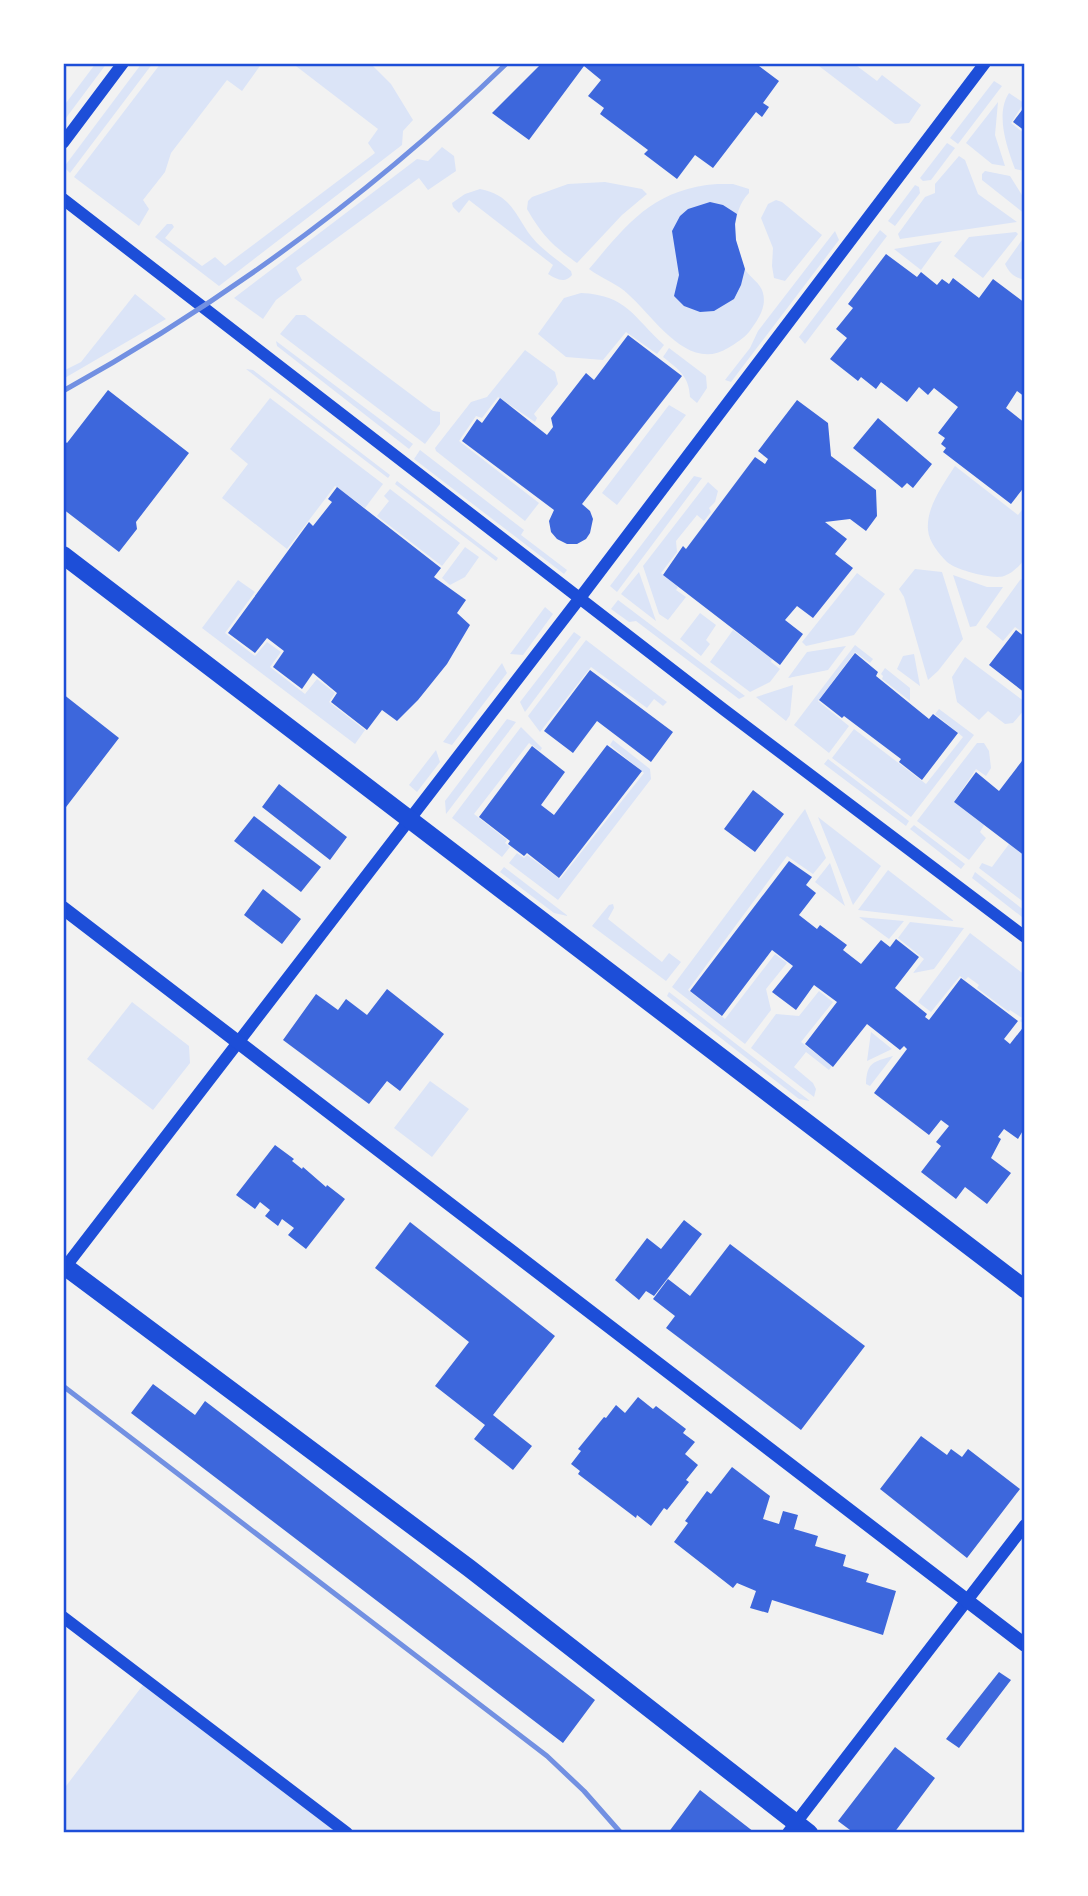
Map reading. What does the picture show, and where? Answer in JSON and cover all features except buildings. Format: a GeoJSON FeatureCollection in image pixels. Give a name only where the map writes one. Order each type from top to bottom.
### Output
{"type":"FeatureCollection","features":[{"type":"Feature","properties":{"kind":"main road"},"geometry":{"type":"LineString","coordinates":[[63,555],[1025,1289]]}},
{"type":"Feature","properties":{"kind":"main road"},"geometry":{"type":"LineString","coordinates":[[63,908],[1025,1645]]}},
{"type":"Feature","properties":{"kind":"main road"},"geometry":{"type":"LineString","coordinates":[[64,1267],[462,1563],[797,1830]]}},
{"type":"Feature","properties":{"kind":"street"},"geometry":{"type":"LineString","coordinates":[[63,143],[123,63]]}},
{"type":"Feature","properties":{"kind":"street"},"geometry":{"type":"LineString","coordinates":[[64,1267],[580,598],[985,63]]}},
{"type":"Feature","properties":{"kind":"street"},"geometry":{"type":"LineString","coordinates":[[63,199],[1025,937]]}},
{"type":"Feature","properties":{"kind":"street"},"geometry":{"type":"LineString","coordinates":[[797,1830],[1025,1525]]}},
{"type":"Feature","properties":{"kind":"street"},"geometry":{"type":"LineString","coordinates":[[63,1617],[347,1833]]}},
{"type":"Feature","properties":{"kind":"shaded area"},"geometry":{"type":"Polygon","coordinates":[[[96,63],[107,63],[63,122],[63,107],[96,63]]]}},
{"type":"Feature","properties":{"kind":"shaded area"},"geometry":{"type":"Polygon","coordinates":[[[142,63],[153,63],[70,173],[64,167],[142,63]]]}},
{"type":"Feature","properties":{"kind":"shaded area"},"geometry":{"type":"Polygon","coordinates":[[[161,63],[262,63],[242,91],[227,80],[171,153],[165,172],[143,200],[149,209],[139,226],[74,177],[161,63]]]}},
{"type":"Feature","properties":{"kind":"shaded area"},"geometry":{"type":"Polygon","coordinates":[[[292,63],[370,63],[391,84],[413,120],[403,131],[402,145],[219,286],[155,237],[167,224],[174,227],[165,238],[202,266],[215,257],[225,266],[375,153],[368,143],[378,129],[292,63]]]}},
{"type":"Feature","properties":{"kind":"shaded area"},"geometry":{"type":"Polygon","coordinates":[[[815,63],[853,63],[877,81],[882,75],[921,105],[909,123],[895,124],[815,63]]]}},
{"type":"Feature","properties":{"kind":"shaded area"},"geometry":{"type":"Polygon","coordinates":[[[994,81],[1002,86],[958,144],[950,138],[994,81]]]}},
{"type":"Feature","properties":{"kind":"shaded area"},"geometry":{"type":"Polygon","coordinates":[[[1009,93],[1024,103],[1011,123],[1025,134],[1025,171],[1015,169],[1004,131],[1003,111],[1009,93]]]}},
{"type":"Feature","properties":{"kind":"shaded area"},"geometry":{"type":"Polygon","coordinates":[[[998,102],[995,135],[1005,166],[992,164],[966,143],[998,102]]]}},
{"type":"Feature","properties":{"kind":"shaded area"},"geometry":{"type":"Polygon","coordinates":[[[947,143],[955,148],[931,180],[923,181],[920,178],[947,143]]]}},
{"type":"Feature","properties":{"kind":"shaded area"},"geometry":{"type":"Polygon","coordinates":[[[442,147],[454,156],[456,171],[428,190],[419,178],[296,268],[302,280],[276,300],[263,319],[234,298],[417,159],[428,161],[442,147]]]}},
{"type":"Feature","properties":{"kind":"shaded area"},"geometry":{"type":"Polygon","coordinates":[[[959,156],[965,160],[978,194],[1017,222],[900,239],[898,234],[925,197],[935,193],[935,184],[959,156]]]}},
{"type":"Feature","properties":{"kind":"shaded area"},"geometry":{"type":"Polygon","coordinates":[[[985,171],[1010,176],[1025,200],[1025,214],[982,180],[985,171]]]}},
{"type":"Feature","properties":{"kind":"shaded area"},"geometry":{"type":"Polygon","coordinates":[[[605,182],[642,189],[647,194],[622,215],[577,263],[543,233],[527,209],[528,201],[532,197],[568,184],[605,182]]]}},
{"type":"Feature","properties":{"kind":"shaded area"},"geometry":{"type":"Polygon","coordinates":[[[733,184],[749,189],[736,219],[737,250],[744,268],[762,289],[764,304],[758,319],[742,339],[713,354],[686,348],[661,328],[624,291],[589,269],[630,223],[659,201],[695,187],[733,184]]]}},
{"type":"Feature","properties":{"kind":"shaded area"},"geometry":{"type":"Polygon","coordinates":[[[915,185],[919,187],[920,193],[895,226],[888,221],[915,185]]]}},
{"type":"Feature","properties":{"kind":"shaded area"},"geometry":{"type":"Polygon","coordinates":[[[480,189],[492,192],[508,203],[537,243],[571,271],[572,275],[563,280],[548,274],[553,265],[469,200],[459,213],[453,207],[452,203],[465,194],[480,189]]]}},
{"type":"Feature","properties":{"kind":"shaded area"},"geometry":{"type":"Polygon","coordinates":[[[776,200],[822,235],[785,281],[774,278],[773,248],[761,218],[768,204],[776,200]]]}},
{"type":"Feature","properties":{"kind":"shaded area"},"geometry":{"type":"Polygon","coordinates":[[[880,230],[887,236],[805,344],[799,337],[880,230]]]}},
{"type":"Feature","properties":{"kind":"shaded area"},"geometry":{"type":"Polygon","coordinates":[[[835,231],[839,240],[731,382],[725,380],[750,348],[758,331],[835,231]]]}},
{"type":"Feature","properties":{"kind":"shaded area"},"geometry":{"type":"Polygon","coordinates":[[[1016,232],[1018,234],[983,278],[954,256],[969,237],[1016,232]]]}},
{"type":"Feature","properties":{"kind":"shaded area"},"geometry":{"type":"Polygon","coordinates":[[[1022,240],[1025,240],[1025,280],[1013,275],[1005,264],[1022,240]]]}},
{"type":"Feature","properties":{"kind":"shaded area"},"geometry":{"type":"Polygon","coordinates":[[[942,241],[921,270],[894,249],[942,241]]]}},
{"type":"Feature","properties":{"kind":"shaded area"},"geometry":{"type":"Polygon","coordinates":[[[581,293],[609,298],[619,303],[664,345],[657,354],[626,332],[603,360],[566,357],[538,334],[564,298],[581,293]]]}},
{"type":"Feature","properties":{"kind":"shaded area"},"geometry":{"type":"Polygon","coordinates":[[[135,294],[166,319],[63,379],[63,371],[81,362],[135,294]]]}},
{"type":"Feature","properties":{"kind":"shaded area"},"geometry":{"type":"Polygon","coordinates":[[[296,315],[305,315],[433,411],[440,412],[440,424],[425,444],[280,334],[296,315]]]}},
{"type":"Feature","properties":{"kind":"shaded area"},"geometry":{"type":"Polygon","coordinates":[[[276,341],[413,444],[409,449],[277,346],[276,341]]]}},
{"type":"Feature","properties":{"kind":"shaded area"},"geometry":{"type":"Polygon","coordinates":[[[669,348],[706,376],[707,388],[697,403],[690,397],[688,384],[682,374],[663,357],[669,348]]]}},
{"type":"Feature","properties":{"kind":"shaded area"},"geometry":{"type":"Polygon","coordinates":[[[525,350],[555,372],[558,384],[534,414],[537,418],[535,422],[498,397],[482,418],[476,416],[459,441],[539,503],[525,521],[435,448],[471,402],[487,397],[525,350]]]}},
{"type":"Feature","properties":{"kind":"shaded area"},"geometry":{"type":"Polygon","coordinates":[[[246,369],[253,370],[390,475],[388,478],[246,369]]]}},
{"type":"Feature","properties":{"kind":"shaded area"},"geometry":{"type":"Polygon","coordinates":[[[270,398],[383,484],[365,508],[335,486],[287,549],[222,498],[248,464],[230,449],[270,398]]]}},
{"type":"Feature","properties":{"kind":"shaded area"},"geometry":{"type":"Polygon","coordinates":[[[669,405],[686,415],[617,505],[602,493],[669,405]]]}},
{"type":"Feature","properties":{"kind":"shaded area"},"geometry":{"type":"Polygon","coordinates":[[[420,450],[524,530],[521,535],[567,570],[564,574],[414,459],[420,450]]]}},
{"type":"Feature","properties":{"kind":"shaded area"},"geometry":{"type":"Polygon","coordinates":[[[955,466],[1018,515],[1025,506],[1025,559],[1007,575],[992,577],[958,568],[947,562],[932,543],[928,530],[930,513],[936,496],[955,466]]]}},
{"type":"Feature","properties":{"kind":"shaded area"},"geometry":{"type":"Polygon","coordinates":[[[694,476],[702,478],[617,592],[610,586],[694,476]]]}},
{"type":"Feature","properties":{"kind":"shaded area"},"geometry":{"type":"Polygon","coordinates":[[[397,481],[498,558],[496,561],[395,484],[397,481]]]}},
{"type":"Feature","properties":{"kind":"shaded area"},"geometry":{"type":"Polygon","coordinates":[[[708,482],[718,491],[715,502],[709,508],[711,512],[704,521],[697,515],[676,541],[677,552],[661,573],[686,597],[668,620],[659,614],[643,566],[708,482]]]}},
{"type":"Feature","properties":{"kind":"shaded area"},"geometry":{"type":"Polygon","coordinates":[[[390,489],[460,543],[442,566],[377,516],[389,501],[384,496],[390,489]]]}},
{"type":"Feature","properties":{"kind":"shaded area"},"geometry":{"type":"Polygon","coordinates":[[[465,547],[479,557],[465,577],[450,585],[442,578],[465,547]]]}},
{"type":"Feature","properties":{"kind":"shaded area"},"geometry":{"type":"Polygon","coordinates":[[[915,569],[942,572],[963,639],[928,680],[904,597],[899,589],[915,569]]]}},
{"type":"Feature","properties":{"kind":"shaded area"},"geometry":{"type":"Polygon","coordinates":[[[639,572],[656,621],[621,594],[639,572]]]}},
{"type":"Feature","properties":{"kind":"shaded area"},"geometry":{"type":"Polygon","coordinates":[[[857,573],[885,594],[854,635],[806,646],[802,642],[857,573]]]}},
{"type":"Feature","properties":{"kind":"shaded area"},"geometry":{"type":"Polygon","coordinates":[[[953,575],[987,587],[1003,587],[976,626],[970,627],[953,575]]]}},
{"type":"Feature","properties":{"kind":"shaded area"},"geometry":{"type":"Polygon","coordinates":[[[1025,578],[1025,634],[1015,627],[1003,641],[986,627],[1020,580],[1025,578]]]}},
{"type":"Feature","properties":{"kind":"shaded area"},"geometry":{"type":"Polygon","coordinates":[[[238,580],[255,592],[225,633],[255,656],[267,642],[281,652],[270,667],[305,694],[317,679],[335,693],[329,702],[365,730],[355,744],[202,628],[238,580]]]}},
{"type":"Feature","properties":{"kind":"shaded area"},"geometry":{"type":"Polygon","coordinates":[[[618,600],[745,696],[739,699],[636,621],[629,622],[611,609],[618,600]]]}},
{"type":"Feature","properties":{"kind":"shaded area"},"geometry":{"type":"Polygon","coordinates":[[[545,607],[553,614],[523,655],[510,654],[545,607]]]}},
{"type":"Feature","properties":{"kind":"shaded area"},"geometry":{"type":"Polygon","coordinates":[[[700,613],[716,625],[706,640],[710,644],[701,656],[680,639],[700,613]]]}},
{"type":"Feature","properties":{"kind":"shaded area"},"geometry":{"type":"Polygon","coordinates":[[[733,630],[772,659],[771,662],[780,669],[770,682],[750,692],[710,662],[733,630]]]}},
{"type":"Feature","properties":{"kind":"shaded area"},"geometry":{"type":"Polygon","coordinates":[[[574,632],[581,637],[525,712],[520,702],[574,632]]]}},
{"type":"Feature","properties":{"kind":"shaded area"},"geometry":{"type":"Polygon","coordinates":[[[586,640],[667,702],[663,706],[654,699],[647,708],[591,667],[540,732],[528,716],[586,640]]]}},
{"type":"Feature","properties":{"kind":"shaded area"},"geometry":{"type":"Polygon","coordinates":[[[855,645],[873,659],[870,663],[855,652],[818,701],[849,726],[829,753],[794,725],[855,645]]]}},
{"type":"Feature","properties":{"kind":"shaded area"},"geometry":{"type":"Polygon","coordinates":[[[846,646],[828,670],[788,678],[807,652],[846,646]]]}},
{"type":"Feature","properties":{"kind":"shaded area"},"geometry":{"type":"Polygon","coordinates":[[[914,654],[920,686],[897,669],[903,656],[914,654]]]}},
{"type":"Feature","properties":{"kind":"shaded area"},"geometry":{"type":"Polygon","coordinates":[[[965,657],[1025,702],[1025,709],[1013,723],[1005,724],[988,711],[979,720],[957,702],[952,677],[965,657]]]}},
{"type":"Feature","properties":{"kind":"shaded area"},"geometry":{"type":"Polygon","coordinates":[[[502,663],[507,673],[452,745],[443,742],[502,663]]]}},
{"type":"Feature","properties":{"kind":"shaded area"},"geometry":{"type":"Polygon","coordinates":[[[885,668],[910,688],[910,701],[882,679],[881,674],[885,668]]]}},
{"type":"Feature","properties":{"kind":"shaded area"},"geometry":{"type":"Polygon","coordinates":[[[793,685],[790,715],[786,721],[756,697],[793,685]]]}},
{"type":"Feature","properties":{"kind":"shaded area"},"geometry":{"type":"Polygon","coordinates":[[[939,709],[974,735],[911,817],[832,758],[854,729],[926,784],[963,737],[935,714],[939,709]]]}},
{"type":"Feature","properties":{"kind":"shaded area"},"geometry":{"type":"Polygon","coordinates":[[[507,719],[516,722],[446,814],[445,801],[507,719]]]}},
{"type":"Feature","properties":{"kind":"shaded area"},"geometry":{"type":"Polygon","coordinates":[[[521,727],[542,748],[540,751],[529,743],[474,814],[507,840],[505,843],[510,847],[502,857],[452,818],[521,727]]]}},
{"type":"Feature","properties":{"kind":"shaded area"},"geometry":{"type":"Polygon","coordinates":[[[613,740],[650,769],[651,779],[558,900],[509,863],[517,853],[524,858],[527,855],[560,879],[644,773],[610,745],[613,740]]]}},
{"type":"Feature","properties":{"kind":"shaded area"},"geometry":{"type":"Polygon","coordinates":[[[977,743],[984,743],[989,751],[991,768],[986,776],[976,769],[954,802],[984,825],[980,832],[986,838],[969,860],[917,821],[977,743]]]}},
{"type":"Feature","properties":{"kind":"shaded area"},"geometry":{"type":"Polygon","coordinates":[[[436,750],[440,762],[417,792],[409,785],[436,750]]]}},
{"type":"Feature","properties":{"kind":"shaded area"},"geometry":{"type":"Polygon","coordinates":[[[828,759],[909,821],[906,826],[824,764],[828,759]]]}},
{"type":"Feature","properties":{"kind":"shaded area"},"geometry":{"type":"Polygon","coordinates":[[[805,809],[826,858],[813,874],[787,856],[688,990],[725,1019],[775,954],[787,963],[766,989],[771,1010],[745,1044],[672,987],[805,809]]]}},
{"type":"Feature","properties":{"kind":"shaded area"},"geometry":{"type":"Polygon","coordinates":[[[818,817],[881,866],[853,905],[818,817]]]}},
{"type":"Feature","properties":{"kind":"shaded area"},"geometry":{"type":"Polygon","coordinates":[[[914,825],[965,864],[961,869],[910,829],[914,825]]]}},
{"type":"Feature","properties":{"kind":"shaded area"},"geometry":{"type":"Polygon","coordinates":[[[1009,844],[1025,856],[1025,903],[979,868],[982,863],[992,867],[1009,844]]]}},
{"type":"Feature","properties":{"kind":"shaded area"},"geometry":{"type":"Polygon","coordinates":[[[830,863],[845,906],[815,882],[830,863]]]}},
{"type":"Feature","properties":{"kind":"shaded area"},"geometry":{"type":"Polygon","coordinates":[[[504,867],[568,916],[554,913],[500,872],[504,867]]]}},
{"type":"Feature","properties":{"kind":"shaded area"},"geometry":{"type":"Polygon","coordinates":[[[888,870],[954,921],[858,910],[888,870]]]}},
{"type":"Feature","properties":{"kind":"shaded area"},"geometry":{"type":"Polygon","coordinates":[[[975,872],[1025,911],[1025,914],[1022,917],[972,878],[975,872]]]}},
{"type":"Feature","properties":{"kind":"shaded area"},"geometry":{"type":"Polygon","coordinates":[[[613,904],[614,908],[608,919],[662,962],[669,953],[681,962],[666,981],[592,926],[609,905],[613,904]]]}},
{"type":"Feature","properties":{"kind":"shaded area"},"geometry":{"type":"Polygon","coordinates":[[[859,917],[904,921],[889,939],[859,917]]]}},
{"type":"Feature","properties":{"kind":"shaded area"},"geometry":{"type":"Polygon","coordinates":[[[910,922],[964,928],[934,969],[913,973],[924,959],[898,938],[910,922]]]}},
{"type":"Feature","properties":{"kind":"shaded area"},"geometry":{"type":"Polygon","coordinates":[[[970,933],[1025,975],[1025,1025],[1020,1021],[1022,1018],[1010,1010],[1009,1012],[977,988],[979,985],[968,977],[965,980],[960,976],[931,1012],[918,1002],[970,933]]]}},
{"type":"Feature","properties":{"kind":"shaded area"},"geometry":{"type":"Polygon","coordinates":[[[819,991],[833,1002],[801,1042],[832,1066],[829,1070],[806,1052],[794,1067],[813,1083],[816,1089],[814,1097],[751,1048],[776,1014],[799,1016],[819,991]]]}},
{"type":"Feature","properties":{"kind":"shaded area"},"geometry":{"type":"Polygon","coordinates":[[[669,992],[810,1101],[799,1099],[667,996],[669,992]]]}},
{"type":"Feature","properties":{"kind":"shaded area"},"geometry":{"type":"Polygon","coordinates":[[[132,1002],[189,1046],[190,1063],[153,1110],[87,1059],[132,1002]]]}},
{"type":"Feature","properties":{"kind":"shaded area"},"geometry":{"type":"Polygon","coordinates":[[[871,1032],[892,1049],[867,1061],[871,1032]]]}},
{"type":"Feature","properties":{"kind":"shaded area"},"geometry":{"type":"Polygon","coordinates":[[[893,1056],[870,1086],[866,1084],[872,1064],[893,1056]]]}},
{"type":"Feature","properties":{"kind":"shaded area"},"geometry":{"type":"Polygon","coordinates":[[[430,1081],[469,1109],[432,1157],[394,1128],[430,1081]]]}},
{"type":"Feature","properties":{"kind":"shaded area"},"geometry":{"type":"Polygon","coordinates":[[[146,1681],[347,1833],[63,1833],[63,1790],[146,1681]]]}},
{"type":"Feature","properties":{"kind":"railway"},"geometry":{"type":"LineString","coordinates":[[63,391],[182,320],[296,242],[404,156],[507,63]]}},
{"type":"Feature","properties":{"kind":"railway"},"geometry":{"type":"LineString","coordinates":[[63,1386],[547,1756],[584,1791],[621,1833]]}}]}
